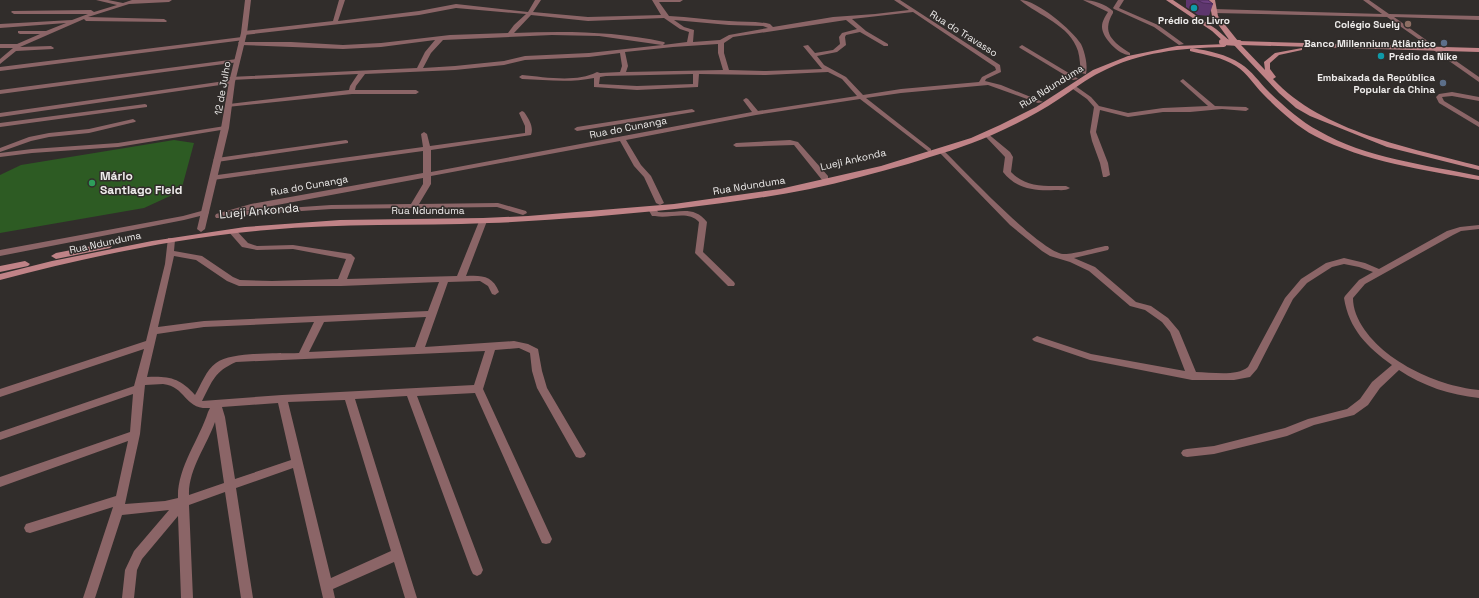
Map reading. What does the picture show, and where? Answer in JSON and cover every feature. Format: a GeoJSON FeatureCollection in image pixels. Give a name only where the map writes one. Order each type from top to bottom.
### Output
{"type":"FeatureCollection","features":[{"type":"Feature","properties":{"kind":"main road"},"geometry":{"type":"LineString","coordinates":[[1162,0],[1211,33],[1210,37],[1184,44]]}},
{"type":"Feature","properties":{"kind":"main road"},"geometry":{"type":"LineString","coordinates":[[1169,0],[1224,38],[1245,60],[1286,110]]}},
{"type":"Feature","properties":{"kind":"main road"},"geometry":{"type":"LineString","coordinates":[[1212,0],[1215,16],[1231,38],[1288,98],[1313,114],[1390,145]]}},
{"type":"Feature","properties":{"kind":"main road"},"geometry":{"type":"LineString","coordinates":[[1214,11],[1236,35],[1247,40],[1269,43]]}},
{"type":"Feature","properties":{"kind":"main road","name":"Rua Ndunduma"},"geometry":{"type":"LineString","coordinates":[[0,278],[64,261],[171,240],[232,231],[290,225],[341,222],[483,221],[652,209],[792,189],[878,170],[987,135],[1037,110],[1074,82],[1101,69],[1128,58],[1166,47],[1184,44],[1269,43],[1435,50]]}},
{"type":"Feature","properties":{"kind":"main road","name":"Rua Ndunduma"},"geometry":{"type":"LineString","coordinates":[[1166,47],[1223,44]]}},
{"type":"Feature","properties":{"kind":"main road","name":"Rua Ndunduma"},"geometry":{"type":"LineString","coordinates":[[1240,44],[1323,48],[1479,51]]}},
{"type":"Feature","properties":{"kind":"main road","name":"Lueji Ankonda"},"geometry":{"type":"LineString","coordinates":[[0,270],[78,251],[201,229],[351,216],[523,213],[598,209],[732,194],[825,178],[929,150],[984,130],[1016,116],[1074,82],[1084,73],[1128,54],[1166,47]]}},
{"type":"Feature","properties":{"kind":"main road"},"geometry":{"type":"LineString","coordinates":[[1166,47],[1201,52],[1228,59],[1244,68],[1266,93],[1286,110],[1318,133],[1353,149],[1479,178]]}},
{"type":"Feature","properties":{"kind":"main road"},"geometry":{"type":"LineString","coordinates":[[1323,48],[1295,50],[1277,54],[1267,62],[1267,70],[1288,93],[1314,112],[1376,140]]}},
{"type":"Feature","properties":{"kind":"main road"},"geometry":{"type":"LineString","coordinates":[[1384,157],[1368,149],[1364,145],[1365,143],[1374,142],[1390,145],[1479,168]]}},
{"type":"Feature","properties":{"kind":"street"},"geometry":{"type":"LineString","coordinates":[[99,0],[126,4],[169,0]]}},
{"type":"Feature","properties":{"kind":"street"},"geometry":{"type":"LineString","coordinates":[[0,62],[16,48],[49,32],[99,12],[137,0]]}},
{"type":"Feature","properties":{"kind":"street","name":"12 de Julho"},"geometry":{"type":"LineString","coordinates":[[201,229],[225,128],[232,80],[242,38],[248,0]]}},
{"type":"Feature","properties":{"kind":"street"},"geometry":{"type":"LineString","coordinates":[[335,23],[342,0]]}},
{"type":"Feature","properties":{"kind":"street"},"geometry":{"type":"LineString","coordinates":[[448,0],[456,2],[456,6]]}},
{"type":"Feature","properties":{"kind":"street"},"geometry":{"type":"LineString","coordinates":[[510,33],[530,13],[538,0]]}},
{"type":"Feature","properties":{"kind":"street"},"geometry":{"type":"LineString","coordinates":[[655,1],[680,0]]}},
{"type":"Feature","properties":{"kind":"street","name":"Rua do Travasso"},"geometry":{"type":"LineString","coordinates":[[896,0],[958,38],[998,66],[999,71],[984,78],[981,83]]}},
{"type":"Feature","properties":{"kind":"street"},"geometry":{"type":"LineString","coordinates":[[1023,0],[1048,16],[1078,44],[1081,51],[1084,73]]}},
{"type":"Feature","properties":{"kind":"street"},"geometry":{"type":"LineString","coordinates":[[1086,0],[1110,11],[1119,10],[1156,26],[1184,44]]}},
{"type":"Feature","properties":{"kind":"street"},"geometry":{"type":"LineString","coordinates":[[1119,10],[1116,8],[1117,4],[1121,0]]}},
{"type":"Feature","properties":{"kind":"street"},"geometry":{"type":"LineString","coordinates":[[1366,0],[1479,80]]}},
{"type":"Feature","properties":{"kind":"street"},"geometry":{"type":"LineString","coordinates":[[655,1],[667,17],[682,28],[692,31],[690,44]]}},
{"type":"Feature","properties":{"kind":"street"},"geometry":{"type":"LineString","coordinates":[[0,69],[242,38],[335,23],[419,13],[456,6],[588,19],[667,17],[766,24],[771,29]]}},
{"type":"Feature","properties":{"kind":"street"},"geometry":{"type":"LineString","coordinates":[[1,116],[232,80],[497,64],[529,57],[572,56],[673,45],[721,42],[727,37],[738,34],[847,18],[912,11]]}},
{"type":"Feature","properties":{"kind":"street"},"geometry":{"type":"LineString","coordinates":[[1110,11],[1111,12],[1106,20],[1106,31],[1114,44],[1128,54]]}},
{"type":"Feature","properties":{"kind":"street"},"geometry":{"type":"LineString","coordinates":[[1214,11],[1479,18]]}},
{"type":"Feature","properties":{"kind":"street"},"geometry":{"type":"LineString","coordinates":[[14,12],[99,12]]}},
{"type":"Feature","properties":{"kind":"street"},"geometry":{"type":"LineString","coordinates":[[847,18],[862,30],[886,45]]}},
{"type":"Feature","properties":{"kind":"street"},"geometry":{"type":"LineString","coordinates":[[80,19],[164,21]]}},
{"type":"Feature","properties":{"kind":"street"},"geometry":{"type":"LineString","coordinates":[[0,26],[56,21],[74,22]]}},
{"type":"Feature","properties":{"kind":"street"},"geometry":{"type":"LineString","coordinates":[[814,55],[838,49],[843,45],[842,37],[844,34],[862,30]]}},
{"type":"Feature","properties":{"kind":"street"},"geometry":{"type":"LineString","coordinates":[[20,32],[49,32]]}},
{"type":"Feature","properties":{"kind":"street"},"geometry":{"type":"LineString","coordinates":[[242,38],[291,44],[342,47],[381,45],[441,38],[510,33],[599,34],[673,45]]}},
{"type":"Feature","properties":{"kind":"street"},"geometry":{"type":"LineString","coordinates":[[420,69],[428,52],[441,38]]}},
{"type":"Feature","properties":{"kind":"street"},"geometry":{"type":"LineString","coordinates":[[721,42],[720,53],[726,72]]}},
{"type":"Feature","properties":{"kind":"street"},"geometry":{"type":"LineString","coordinates":[[0,46],[16,48],[51,48]]}},
{"type":"Feature","properties":{"kind":"street"},"geometry":{"type":"LineString","coordinates":[[806,46],[822,66],[848,81],[861,97],[929,150]]}},
{"type":"Feature","properties":{"kind":"street"},"geometry":{"type":"LineString","coordinates":[[1022,47],[1074,82],[1096,107],[1128,116],[1163,110],[1214,108],[1246,109]]}},
{"type":"Feature","properties":{"kind":"street"},"geometry":{"type":"LineString","coordinates":[[622,51],[625,66],[623,73]]}},
{"type":"Feature","properties":{"kind":"street"},"geometry":{"type":"LineString","coordinates":[[0,92],[237,61]]}},
{"type":"Feature","properties":{"kind":"street"},"geometry":{"type":"LineString","coordinates":[[522,77],[580,79],[597,74],[623,73],[766,73],[831,70]]}},
{"type":"Feature","properties":{"kind":"street"},"geometry":{"type":"LineString","coordinates":[[352,92],[353,86],[363,72]]}},
{"type":"Feature","properties":{"kind":"street"},"geometry":{"type":"LineString","coordinates":[[597,74],[596,86],[644,88],[696,86],[696,73]]}},
{"type":"Feature","properties":{"kind":"street"},"geometry":{"type":"LineString","coordinates":[[1183,81],[1214,108]]}},
{"type":"Feature","properties":{"kind":"street","name":"Rua do Cunanga"},"geometry":{"type":"LineString","coordinates":[[219,216],[251,206],[622,139],[629,129],[756,113],[861,97],[981,83],[999,86],[1040,102]]}},
{"type":"Feature","properties":{"kind":"street"},"geometry":{"type":"LineString","coordinates":[[229,106],[352,92],[416,92]]}},
{"type":"Feature","properties":{"kind":"street"},"geometry":{"type":"LineString","coordinates":[[1479,99],[1452,94],[1441,95],[1439,97],[1441,102],[1479,125]]}},
{"type":"Feature","properties":{"kind":"street"},"geometry":{"type":"LineString","coordinates":[[746,100],[756,113]]}},
{"type":"Feature","properties":{"kind":"street"},"geometry":{"type":"LineString","coordinates":[[0,125],[145,106]]}},
{"type":"Feature","properties":{"kind":"street"},"geometry":{"type":"LineString","coordinates":[[1096,107],[1093,132],[1104,163],[1106,175]]}},
{"type":"Feature","properties":{"kind":"street"},"geometry":{"type":"LineString","coordinates":[[577,129],[629,129],[692,111]]}},
{"type":"Feature","properties":{"kind":"street"},"geometry":{"type":"LineString","coordinates":[[213,178],[526,135],[529,134],[530,131],[526,119],[522,113]]}},
{"type":"Feature","properties":{"kind":"street"},"geometry":{"type":"LineString","coordinates":[[0,150],[29,139],[89,130],[133,121]]}},
{"type":"Feature","properties":{"kind":"street"},"geometry":{"type":"LineString","coordinates":[[0,155],[32,151],[118,145],[225,128]]}},
{"type":"Feature","properties":{"kind":"street"},"geometry":{"type":"LineString","coordinates":[[414,206],[427,184],[428,149],[424,134]]}},
{"type":"Feature","properties":{"kind":"street"},"geometry":{"type":"LineString","coordinates":[[987,135],[1006,152],[1009,157],[1007,172],[1016,181],[1031,188],[1066,188]]}},
{"type":"Feature","properties":{"kind":"street"},"geometry":{"type":"LineString","coordinates":[[622,139],[638,166],[648,176],[660,203]]}},
{"type":"Feature","properties":{"kind":"street"},"geometry":{"type":"LineString","coordinates":[[218,160],[346,142]]}},
{"type":"Feature","properties":{"kind":"street"},"geometry":{"type":"LineString","coordinates":[[736,145],[779,142],[796,144],[825,178]]}},
{"type":"Feature","properties":{"kind":"street"},"geometry":{"type":"LineString","coordinates":[[941,151],[1013,223],[1044,249],[1092,269],[1133,304],[1148,308],[1165,320],[1174,331],[1192,376]]}},
{"type":"Feature","properties":{"kind":"street","name":"Lueji Ankonda"},"geometry":{"type":"LineString","coordinates":[[0,253],[204,215],[219,216],[309,208],[498,205],[523,213]]}},
{"type":"Feature","properties":{"kind":"street"},"geometry":{"type":"LineString","coordinates":[[652,209],[655,214],[661,215],[692,214],[697,216],[703,222],[702,236],[698,249],[699,253],[731,284]]}},
{"type":"Feature","properties":{"kind":"street"},"geometry":{"type":"LineString","coordinates":[[461,278],[483,221]]}},
{"type":"Feature","properties":{"kind":"street"},"geometry":{"type":"LineString","coordinates":[[1479,227],[1460,229],[1450,233],[1362,282],[1348,298],[1348,306],[1351,317],[1367,339],[1379,351],[1399,365],[1436,384],[1458,391],[1479,394]]}},
{"type":"Feature","properties":{"kind":"street"},"geometry":{"type":"LineString","coordinates":[[232,231],[244,245],[257,248],[293,247],[348,256],[350,258],[341,283]]}},
{"type":"Feature","properties":{"kind":"street"},"geometry":{"type":"LineString","coordinates":[[89,598],[120,504],[135,434],[140,384],[170,253],[171,240]]}},
{"type":"Feature","properties":{"kind":"street"},"geometry":{"type":"LineString","coordinates":[[1063,257],[1106,248]]}},
{"type":"Feature","properties":{"kind":"street"},"geometry":{"type":"LineString","coordinates":[[170,253],[199,258],[230,279],[239,283],[341,283],[445,278],[479,278],[488,280],[495,292]]}},
{"type":"Feature","properties":{"kind":"street"},"geometry":{"type":"LineString","coordinates":[[1037,339],[1090,357],[1192,376],[1234,376],[1246,374],[1252,369],[1294,291],[1304,281],[1328,265],[1344,262],[1354,262],[1379,272]]}},
{"type":"Feature","properties":{"kind":"street"},"geometry":{"type":"LineString","coordinates":[[419,350],[445,278]]}},
{"type":"Feature","properties":{"kind":"street"},"geometry":{"type":"LineString","coordinates":[[153,331],[204,324],[432,314]]}},
{"type":"Feature","properties":{"kind":"street"},"geometry":{"type":"LineString","coordinates":[[302,356],[321,318]]}},
{"type":"Feature","properties":{"kind":"street"},"geometry":{"type":"LineString","coordinates":[[0,393],[150,343]]}},
{"type":"Feature","properties":{"kind":"street"},"geometry":{"type":"LineString","coordinates":[[196,402],[219,366],[235,359],[491,347],[516,344],[528,346],[535,351],[537,371],[542,388],[580,454]]}},
{"type":"Feature","properties":{"kind":"street"},"geometry":{"type":"LineString","coordinates":[[491,347],[478,389],[546,539]]}},
{"type":"Feature","properties":{"kind":"street"},"geometry":{"type":"LineString","coordinates":[[1187,453],[1214,450],[1287,432],[1312,422],[1350,412],[1364,402],[1376,385],[1399,365]]}},
{"type":"Feature","properties":{"kind":"street"},"geometry":{"type":"LineString","coordinates":[[0,436],[140,384],[174,382],[182,387],[196,402],[201,405],[282,399],[478,389]]}},
{"type":"Feature","properties":{"kind":"street"},"geometry":{"type":"LineString","coordinates":[[411,393],[477,570]]}},
{"type":"Feature","properties":{"kind":"street"},"geometry":{"type":"LineString","coordinates":[[349,396],[411,598]]}},
{"type":"Feature","properties":{"kind":"street"},"geometry":{"type":"LineString","coordinates":[[282,399],[328,592],[398,554]]}},
{"type":"Feature","properties":{"kind":"street"},"geometry":{"type":"LineString","coordinates":[[216,404],[247,598]]}},
{"type":"Feature","properties":{"kind":"street"},"geometry":{"type":"LineString","coordinates":[[187,598],[183,489],[185,478],[195,454],[205,436],[216,404]]}},
{"type":"Feature","properties":{"kind":"street"},"geometry":{"type":"LineString","coordinates":[[0,482],[135,434]]}},
{"type":"Feature","properties":{"kind":"street"},"geometry":{"type":"LineString","coordinates":[[30,528],[74,515],[120,504],[165,506],[183,502],[297,462]]}},
{"type":"Feature","properties":{"kind":"street"},"geometry":{"type":"LineString","coordinates":[[128,598],[131,570],[138,555],[183,502]]}},
{"type":"Feature","properties":{"kind":"green space","name":"Mário Santiago Field"},"geometry":{"type":"Polygon","coordinates":[[[174,140],[194,143],[181,191],[144,208],[0,233],[0,175],[21,165],[174,140]]]}},
{"type":"Feature","properties":{"kind":"building"},"geometry":{"type":"Polygon","coordinates":[[[1197,0],[1208,0],[1213,4],[1203,3],[1197,0]]]}},
{"type":"Feature","properties":{"kind":"place","name":"Prédio do Livro"},"geometry":{"type":"Point","coordinates":[1194,8]}},
{"type":"Feature","properties":{"kind":"place","name":"Colégio Suely"},"geometry":{"type":"Point","coordinates":[1408,24]}},
{"type":"Feature","properties":{"kind":"place","name":"Banco Millennium Atlântico"},"geometry":{"type":"Point","coordinates":[1444,43]}},
{"type":"Feature","properties":{"kind":"place","name":"Prédio da Nike"},"geometry":{"type":"Point","coordinates":[1381,56]}},
{"type":"Feature","properties":{"kind":"place","name":"Embaixada da República Popular da China"},"geometry":{"type":"Point","coordinates":[1443,83]}},
{"type":"Feature","properties":{"kind":"place","name":"Mário Santiago Field"},"geometry":{"type":"Point","coordinates":[92,183]}}]}
